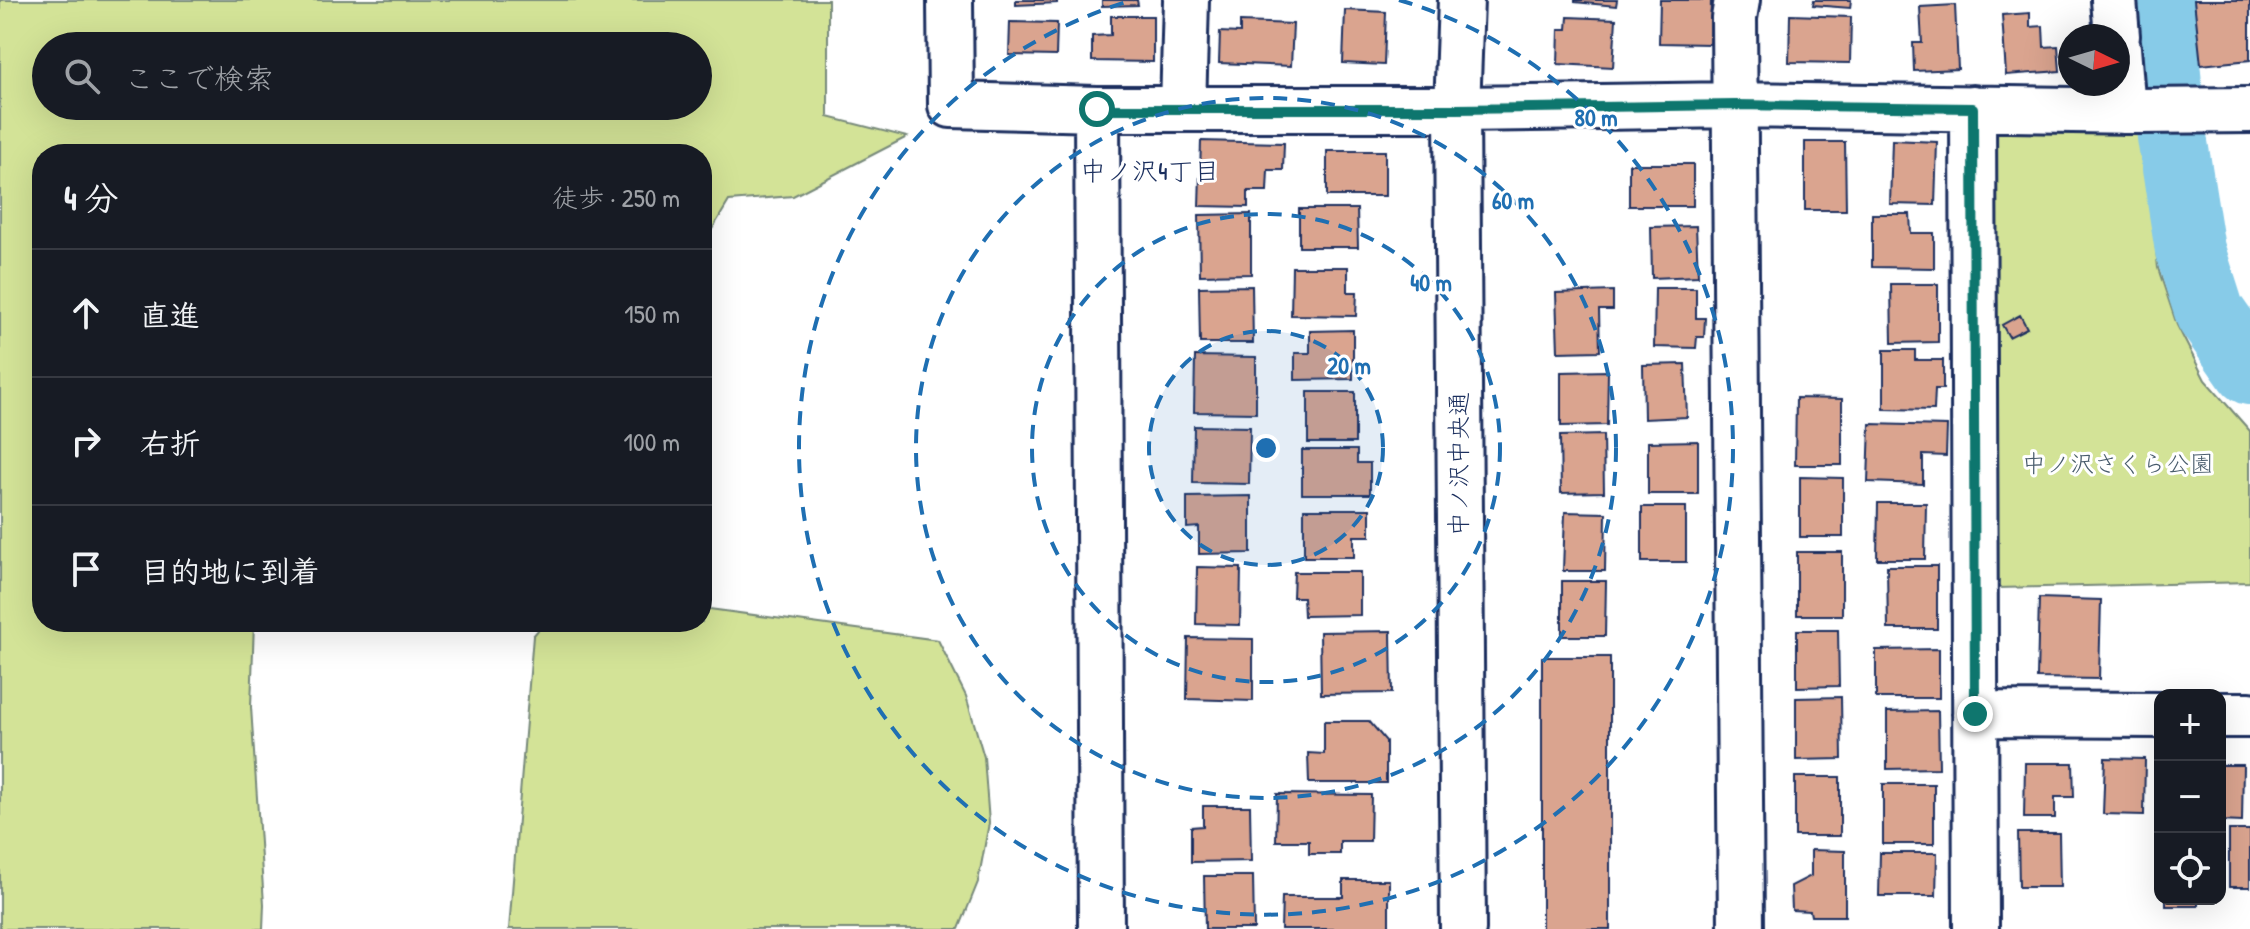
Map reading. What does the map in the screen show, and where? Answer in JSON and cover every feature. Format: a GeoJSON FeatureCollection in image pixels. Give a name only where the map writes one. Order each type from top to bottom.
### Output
{"type":"FeatureCollection","features":[{"type":"Feature","properties":{"kind":"street"},"geometry":{"type":"LineString","coordinates":[[950,0],[951,105],[1097,109],[1735,105],[2250,110]]}},
{"type":"Feature","properties":{"kind":"street"},"geometry":{"type":"LineString","coordinates":[[1183,109],[1186,0]]}},
{"type":"Feature","properties":{"kind":"street","name":"中ノ沢中央通"},"geometry":{"type":"LineString","coordinates":[[1461,0],[1457,109],[1463,929]]}},
{"type":"Feature","properties":{"kind":"street"},"geometry":{"type":"LineString","coordinates":[[1737,0],[1734,18],[1741,929]]}},
{"type":"Feature","properties":{"kind":"street"},"geometry":{"type":"LineString","coordinates":[[2114,0],[2116,24]]}},
{"type":"Feature","properties":{"kind":"street"},"geometry":{"type":"LineString","coordinates":[[2128,96],[2131,111]]}},
{"type":"Feature","properties":{"kind":"street"},"geometry":{"type":"LineString","coordinates":[[1973,108],[1976,929]]}},
{"type":"Feature","properties":{"kind":"street"},"geometry":{"type":"LineString","coordinates":[[1097,109],[1101,929]]}},
{"type":"Feature","properties":{"kind":"street"},"geometry":{"type":"LineString","coordinates":[[1975,714],[2154,715]]}},
{"type":"Feature","properties":{"kind":"street"},"geometry":{"type":"LineString","coordinates":[[2226,715],[2250,715]]}},
{"type":"Feature","properties":{"kind":"green space"},"geometry":{"type":"Polygon","coordinates":[[[0,0],[828,0],[828,117],[907,137],[793,196],[729,201],[712,229],[712,144],[32,144],[32,632],[254,632],[251,707],[263,929],[0,929],[0,0]]]}},
{"type":"Feature","properties":{"kind":"green space","name":"中ノ沢さくら公園"},"geometry":{"type":"Polygon","coordinates":[[[1996,128],[2138,133],[2150,195],[2158,268],[2177,325],[2205,380],[2250,431],[2250,582],[1997,588],[1996,128]]]}},
{"type":"Feature","properties":{"kind":"green space"},"geometry":{"type":"Polygon","coordinates":[[[712,609],[938,640],[966,696],[984,757],[989,823],[978,882],[959,929],[509,929],[533,636],[536,632],[712,632],[712,609]]]}},
{"type":"Feature","properties":{"kind":"building"},"geometry":{"type":"Polygon","coordinates":[[[1016,0],[1057,0],[1057,3],[1016,5],[1016,0]]]}},
{"type":"Feature","properties":{"kind":"building"},"geometry":{"type":"Polygon","coordinates":[[[1102,0],[1137,0],[1138,5],[1102,6],[1102,0]]]}},
{"type":"Feature","properties":{"kind":"building"},"geometry":{"type":"Polygon","coordinates":[[[1575,0],[1617,0],[1616,6],[1575,0]]]}},
{"type":"Feature","properties":{"kind":"building"},"geometry":{"type":"Polygon","coordinates":[[[1660,0],[1711,0],[1710,44],[1659,43],[1660,0]]]}},
{"type":"Feature","properties":{"kind":"building"},"geometry":{"type":"Polygon","coordinates":[[[1814,0],[1851,0],[1850,8],[1813,5],[1814,0]]]}},
{"type":"Feature","properties":{"kind":"building"},"geometry":{"type":"Polygon","coordinates":[[[2194,0],[2250,0],[2250,60],[2201,65],[2194,0]]]}},
{"type":"Feature","properties":{"kind":"building"},"geometry":{"type":"Polygon","coordinates":[[[1955,5],[1958,69],[1914,71],[1913,43],[1922,43],[1920,7],[1955,5]]]}},
{"type":"Feature","properties":{"kind":"building"},"geometry":{"type":"Polygon","coordinates":[[[1345,10],[1386,12],[1384,65],[1343,63],[1345,10]]]}},
{"type":"Feature","properties":{"kind":"building"},"geometry":{"type":"Polygon","coordinates":[[[2030,13],[2030,27],[2043,26],[2044,47],[2058,46],[2058,71],[2006,75],[2002,15],[2030,13]]]}},
{"type":"Feature","properties":{"kind":"building"},"geometry":{"type":"Polygon","coordinates":[[[1790,15],[1851,17],[1850,63],[1789,62],[1790,15]]]}},
{"type":"Feature","properties":{"kind":"building"},"geometry":{"type":"Polygon","coordinates":[[[1111,16],[1153,16],[1153,62],[1092,61],[1092,36],[1111,35],[1111,16]]]}},
{"type":"Feature","properties":{"kind":"building"},"geometry":{"type":"Polygon","coordinates":[[[1568,17],[1616,19],[1613,67],[1558,64],[1559,29],[1567,29],[1568,17]]]}},
{"type":"Feature","properties":{"kind":"building"},"geometry":{"type":"Polygon","coordinates":[[[1010,22],[1057,23],[1056,56],[1009,55],[1010,22]]]}},
{"type":"Feature","properties":{"kind":"building"},"geometry":{"type":"Polygon","coordinates":[[[1240,22],[1293,24],[1291,66],[1219,63],[1220,32],[1240,33],[1240,22]]]}},
{"type":"Feature","properties":{"kind":"building"},"geometry":{"type":"Polygon","coordinates":[[[1892,140],[1937,142],[1935,205],[1890,204],[1892,140]]]}},
{"type":"Feature","properties":{"kind":"building"},"geometry":{"type":"Polygon","coordinates":[[[1201,141],[1284,143],[1283,170],[1268,170],[1267,191],[1248,191],[1248,207],[1199,206],[1201,141]]]}},
{"type":"Feature","properties":{"kind":"building"},"geometry":{"type":"Polygon","coordinates":[[[1805,142],[1845,142],[1846,210],[1805,210],[1805,142]]]}},
{"type":"Feature","properties":{"kind":"building"},"geometry":{"type":"Polygon","coordinates":[[[1327,151],[1385,151],[1385,196],[1327,196],[1327,151]]]}},
{"type":"Feature","properties":{"kind":"building"},"geometry":{"type":"Polygon","coordinates":[[[1629,164],[1693,164],[1693,206],[1629,206],[1629,164]]]}},
{"type":"Feature","properties":{"kind":"building"},"geometry":{"type":"Polygon","coordinates":[[[1299,209],[1357,209],[1358,247],[1299,247],[1299,209]]]}},
{"type":"Feature","properties":{"kind":"building"},"geometry":{"type":"Polygon","coordinates":[[[1251,214],[1251,274],[1200,275],[1199,215],[1251,214]]]}},
{"type":"Feature","properties":{"kind":"building"},"geometry":{"type":"Polygon","coordinates":[[[1872,214],[1910,214],[1911,233],[1934,233],[1934,268],[1872,267],[1872,214]]]}},
{"type":"Feature","properties":{"kind":"building"},"geometry":{"type":"Polygon","coordinates":[[[1696,226],[1698,276],[1652,278],[1651,227],[1696,226]]]}},
{"type":"Feature","properties":{"kind":"building"},"geometry":{"type":"Polygon","coordinates":[[[1292,267],[1348,267],[1348,292],[1357,292],[1356,316],[1291,315],[1292,267]]]}},
{"type":"Feature","properties":{"kind":"building"},"geometry":{"type":"Polygon","coordinates":[[[1891,284],[1938,284],[1938,342],[1892,343],[1891,284]]]}},
{"type":"Feature","properties":{"kind":"building"},"geometry":{"type":"Polygon","coordinates":[[[1252,286],[1253,343],[1200,343],[1199,287],[1252,286]]]}},
{"type":"Feature","properties":{"kind":"building"},"geometry":{"type":"Polygon","coordinates":[[[1655,288],[1696,288],[1696,318],[1705,318],[1704,337],[1697,337],[1696,348],[1654,347],[1655,288]]]}},
{"type":"Feature","properties":{"kind":"building"},"geometry":{"type":"Polygon","coordinates":[[[1613,291],[1613,310],[1599,310],[1600,351],[1558,352],[1556,293],[1613,291]]]}},
{"type":"Feature","properties":{"kind":"building"},"geometry":{"type":"Polygon","coordinates":[[[2020,315],[2027,328],[2009,337],[2002,325],[2020,315]]]}},
{"type":"Feature","properties":{"kind":"building"},"geometry":{"type":"Polygon","coordinates":[[[1353,330],[1353,379],[1295,380],[1295,353],[1310,353],[1310,331],[1353,330]]]}},
{"type":"Feature","properties":{"kind":"building"},"geometry":{"type":"Polygon","coordinates":[[[1884,350],[1915,350],[1915,360],[1943,360],[1943,389],[1935,389],[1934,410],[1884,409],[1884,350]]]}},
{"type":"Feature","properties":{"kind":"building"},"geometry":{"type":"Polygon","coordinates":[[[1195,356],[1256,357],[1256,413],[1194,412],[1195,356]]]}},
{"type":"Feature","properties":{"kind":"building"},"geometry":{"type":"Polygon","coordinates":[[[1685,364],[1687,417],[1644,419],[1643,365],[1685,364]]]}},
{"type":"Feature","properties":{"kind":"building"},"geometry":{"type":"Polygon","coordinates":[[[1608,371],[1607,425],[1561,426],[1561,372],[1608,371]]]}},
{"type":"Feature","properties":{"kind":"building"},"geometry":{"type":"Polygon","coordinates":[[[1308,392],[1355,392],[1355,443],[1308,443],[1308,392]]]}},
{"type":"Feature","properties":{"kind":"building"},"geometry":{"type":"Polygon","coordinates":[[[1796,398],[1842,399],[1842,465],[1795,465],[1796,398]]]}},
{"type":"Feature","properties":{"kind":"building"},"geometry":{"type":"Polygon","coordinates":[[[1870,424],[1947,426],[1946,456],[1923,455],[1923,484],[1868,482],[1870,424]]]}},
{"type":"Feature","properties":{"kind":"building"},"geometry":{"type":"Polygon","coordinates":[[[1194,426],[1250,427],[1249,484],[1193,483],[1194,426]]]}},
{"type":"Feature","properties":{"kind":"building"},"geometry":{"type":"Polygon","coordinates":[[[1603,435],[1604,492],[1561,493],[1560,436],[1603,435]]]}},
{"type":"Feature","properties":{"kind":"building"},"geometry":{"type":"Polygon","coordinates":[[[1698,441],[1698,494],[1648,494],[1648,442],[1698,441]]]}},
{"type":"Feature","properties":{"kind":"building"},"geometry":{"type":"Polygon","coordinates":[[[1302,450],[1357,450],[1357,463],[1370,463],[1370,494],[1302,494],[1302,450]]]}},
{"type":"Feature","properties":{"kind":"building"},"geometry":{"type":"Polygon","coordinates":[[[1800,477],[1843,478],[1843,537],[1800,537],[1800,477]]]}},
{"type":"Feature","properties":{"kind":"building"},"geometry":{"type":"Polygon","coordinates":[[[1251,496],[1251,553],[1199,554],[1199,527],[1187,528],[1187,497],[1251,496]]]}},
{"type":"Feature","properties":{"kind":"building"},"geometry":{"type":"Polygon","coordinates":[[[1878,503],[1926,503],[1925,559],[1877,559],[1878,503]]]}},
{"type":"Feature","properties":{"kind":"building"},"geometry":{"type":"Polygon","coordinates":[[[1642,507],[1686,507],[1686,562],[1642,562],[1642,507]]]}},
{"type":"Feature","properties":{"kind":"building"},"geometry":{"type":"Polygon","coordinates":[[[1304,509],[1370,509],[1370,536],[1354,536],[1354,557],[1304,557],[1304,509]]]}},
{"type":"Feature","properties":{"kind":"building"},"geometry":{"type":"Polygon","coordinates":[[[1565,512],[1606,513],[1605,571],[1563,571],[1565,512]]]}},
{"type":"Feature","properties":{"kind":"building"},"geometry":{"type":"Polygon","coordinates":[[[1797,552],[1842,552],[1842,615],[1797,615],[1797,552]]]}},
{"type":"Feature","properties":{"kind":"building"},"geometry":{"type":"Polygon","coordinates":[[[1887,566],[1937,566],[1937,629],[1888,629],[1887,566]]]}},
{"type":"Feature","properties":{"kind":"building"},"geometry":{"type":"Polygon","coordinates":[[[1197,567],[1241,568],[1240,625],[1196,624],[1197,567]]]}},
{"type":"Feature","properties":{"kind":"building"},"geometry":{"type":"Polygon","coordinates":[[[1294,572],[1360,572],[1360,615],[1304,616],[1303,597],[1293,597],[1294,572]]]}},
{"type":"Feature","properties":{"kind":"building"},"geometry":{"type":"Polygon","coordinates":[[[1562,581],[1606,581],[1605,636],[1562,636],[1562,581]]]}},
{"type":"Feature","properties":{"kind":"building"},"geometry":{"type":"Polygon","coordinates":[[[2039,598],[2101,600],[2099,679],[2037,678],[2039,598]]]}},
{"type":"Feature","properties":{"kind":"building"},"geometry":{"type":"Polygon","coordinates":[[[1797,630],[1838,630],[1839,686],[1797,687],[1797,630]]]}},
{"type":"Feature","properties":{"kind":"building"},"geometry":{"type":"Polygon","coordinates":[[[1391,631],[1392,693],[1321,694],[1320,632],[1391,631]]]}},
{"type":"Feature","properties":{"kind":"building"},"geometry":{"type":"Polygon","coordinates":[[[1188,638],[1253,639],[1253,701],[1187,699],[1188,638]]]}},
{"type":"Feature","properties":{"kind":"building"},"geometry":{"type":"Polygon","coordinates":[[[1939,649],[1939,698],[1876,698],[1876,650],[1939,649]]]}},
{"type":"Feature","properties":{"kind":"building"},"geometry":{"type":"Polygon","coordinates":[[[1542,657],[1610,657],[1610,929],[1542,929],[1542,657]]]}},
{"type":"Feature","properties":{"kind":"building"},"geometry":{"type":"Polygon","coordinates":[[[1841,697],[1842,759],[1796,760],[1796,698],[1841,697]]]}},
{"type":"Feature","properties":{"kind":"building"},"geometry":{"type":"Polygon","coordinates":[[[1938,711],[1939,768],[1887,769],[1887,712],[1938,711]]]}},
{"type":"Feature","properties":{"kind":"building"},"geometry":{"type":"Polygon","coordinates":[[[1324,721],[1369,721],[1386,741],[1386,783],[1309,783],[1308,753],[1324,754],[1324,721]]]}},
{"type":"Feature","properties":{"kind":"building"},"geometry":{"type":"Polygon","coordinates":[[[2105,758],[2145,759],[2144,815],[2103,814],[2105,758]]]}},
{"type":"Feature","properties":{"kind":"building"},"geometry":{"type":"Polygon","coordinates":[[[2025,763],[2073,763],[2074,797],[2055,797],[2055,818],[2024,818],[2025,763]]]}},
{"type":"Feature","properties":{"kind":"building"},"geometry":{"type":"Polygon","coordinates":[[[2226,765],[2243,765],[2242,822],[2226,821],[2226,765]]]}},
{"type":"Feature","properties":{"kind":"building"},"geometry":{"type":"Polygon","coordinates":[[[1795,777],[1840,777],[1840,836],[1795,836],[1795,777]]]}},
{"type":"Feature","properties":{"kind":"building"},"geometry":{"type":"Polygon","coordinates":[[[1883,784],[1934,784],[1934,844],[1883,844],[1883,784]]]}},
{"type":"Feature","properties":{"kind":"building"},"geometry":{"type":"Polygon","coordinates":[[[1277,794],[1371,795],[1370,841],[1340,841],[1340,854],[1309,854],[1309,841],[1276,841],[1277,794]]]}},
{"type":"Feature","properties":{"kind":"building"},"geometry":{"type":"Polygon","coordinates":[[[1203,806],[1250,806],[1251,861],[1191,862],[1191,827],[1203,826],[1203,806]]]}},
{"type":"Feature","properties":{"kind":"building"},"geometry":{"type":"Polygon","coordinates":[[[2229,830],[2250,830],[2250,887],[2229,887],[2229,830]]]}},
{"type":"Feature","properties":{"kind":"building"},"geometry":{"type":"Polygon","coordinates":[[[2018,833],[2059,833],[2060,887],[2019,887],[2018,833]]]}},
{"type":"Feature","properties":{"kind":"building"},"geometry":{"type":"Polygon","coordinates":[[[1811,850],[1845,851],[1845,916],[1811,916],[1810,911],[1792,910],[1791,886],[1811,876],[1811,850]]]}},
{"type":"Feature","properties":{"kind":"building"},"geometry":{"type":"Polygon","coordinates":[[[1880,853],[1937,853],[1936,896],[1879,896],[1880,853]]]}},
{"type":"Feature","properties":{"kind":"building"},"geometry":{"type":"Polygon","coordinates":[[[1204,876],[1253,876],[1254,929],[1205,929],[1204,876]]]}},
{"type":"Feature","properties":{"kind":"building"},"geometry":{"type":"Polygon","coordinates":[[[1343,880],[1389,880],[1389,929],[1281,929],[1282,897],[1343,897],[1343,880]]]}},
{"type":"Feature","properties":{"kind":"waterway"},"geometry":{"type":"LineString","coordinates":[[2159,0],[2172,137],[2190,250],[2210,313],[2250,370]]}},
{"type":"Feature","properties":{"kind":"district","name":"中ノ沢4丁目"},"geometry":{"type":"Point","coordinates":[1150,171]}},
{"type":"Feature","properties":{"kind":"route"},"geometry":{"type":"LineString","coordinates":[[1097,109],[1735,105],[1973,108],[1975,714]]}}]}
